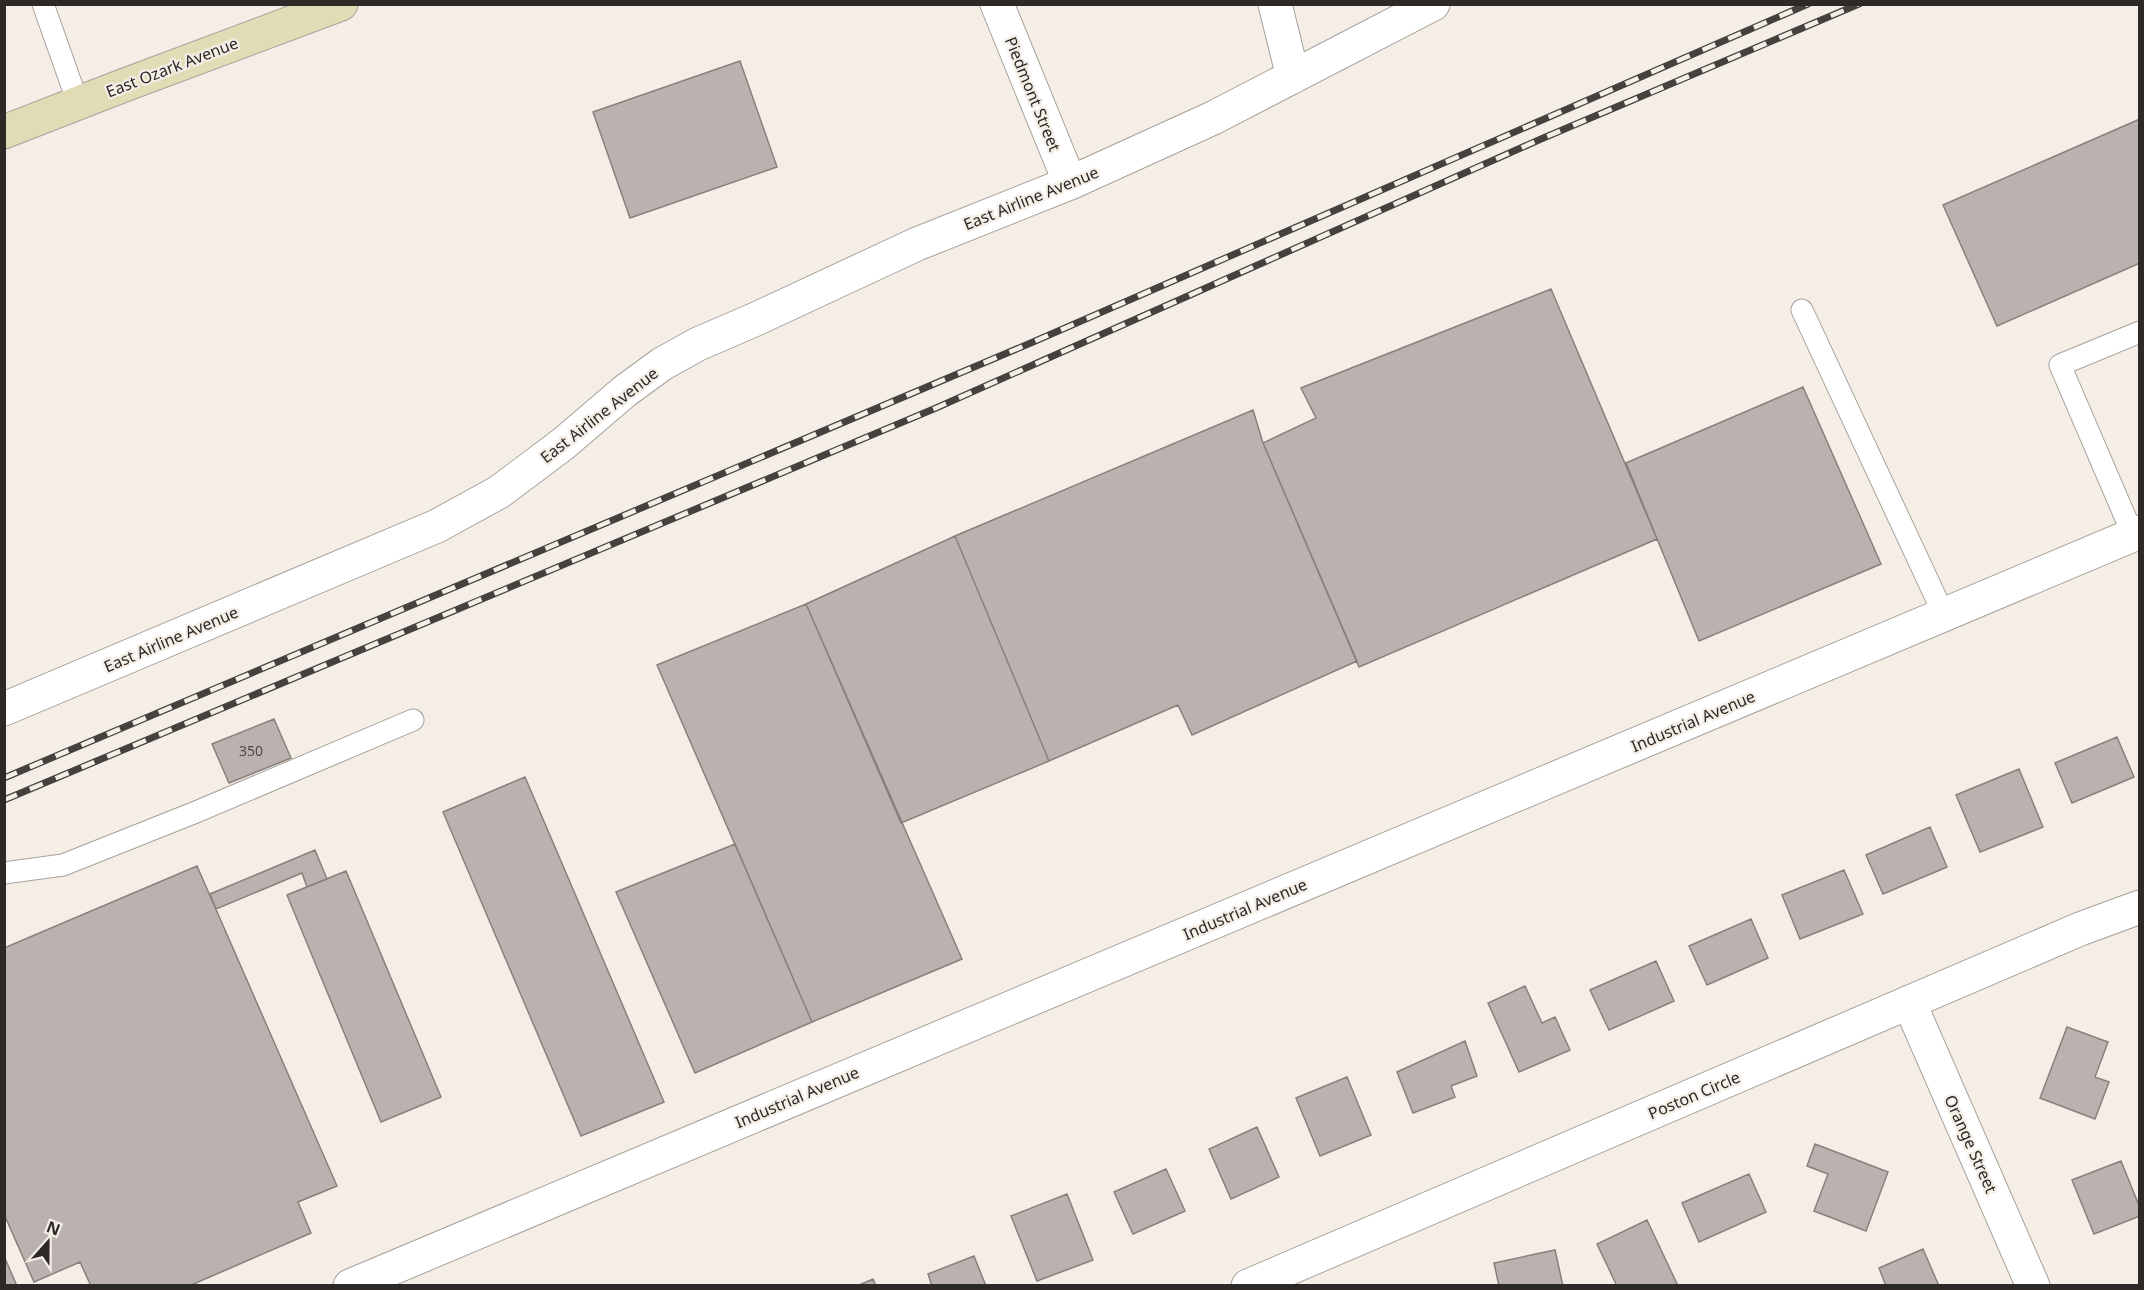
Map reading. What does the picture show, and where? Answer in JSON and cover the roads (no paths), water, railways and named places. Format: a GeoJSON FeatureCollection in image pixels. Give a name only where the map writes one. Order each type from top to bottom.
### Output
{"type":"FeatureCollection","features":[{"type":"Feature","properties":{"kind":"main road","name":"East Ozark Avenue"},"geometry":{"type":"LineString","coordinates":[[4,132],[341,4]]}},
{"type":"Feature","properties":{"kind":"street","name":"Piedmont Street"},"geometry":{"type":"LineString","coordinates":[[997,4],[1070,183]]}},
{"type":"Feature","properties":{"kind":"street"},"geometry":{"type":"LineString","coordinates":[[1275,4],[1293,77]]}},
{"type":"Feature","properties":{"kind":"street","name":"East Airline Avenue"},"geometry":{"type":"LineString","coordinates":[[4,709],[437,526],[499,492],[662,364],[698,344],[917,244],[1070,183],[1213,118],[1433,4]]}},
{"type":"Feature","properties":{"kind":"street","name":"Industrial Avenue"},"geometry":{"type":"LineString","coordinates":[[350,1286],[2136,534]]}},
{"type":"Feature","properties":{"kind":"street","name":"Poston Circle"},"geometry":{"type":"LineString","coordinates":[[1248,1286],[2080,929],[2139,906]]}},
{"type":"Feature","properties":{"kind":"street","name":"Orange Street"},"geometry":{"type":"LineString","coordinates":[[1909,1002],[2033,1286]]}},
{"type":"Feature","properties":{"kind":"lane"},"geometry":{"type":"LineString","coordinates":[[44,4],[78,103]]}},
{"type":"Feature","properties":{"kind":"lane"},"geometry":{"type":"LineString","coordinates":[[1802,310],[1944,615]]}},
{"type":"Feature","properties":{"kind":"lane"},"geometry":{"type":"LineString","coordinates":[[2136,534],[2060,365],[2139,332]]}},
{"type":"Feature","properties":{"kind":"lane"},"geometry":{"type":"LineString","coordinates":[[4,873],[63,865],[196,812],[413,720]]}},
{"type":"Feature","properties":{"kind":"railway"},"geometry":{"type":"LineString","coordinates":[[4,778],[1033,342],[1808,4]]}},
{"type":"Feature","properties":{"kind":"railway"},"geometry":{"type":"LineString","coordinates":[[4,800],[936,408],[1541,139],[1859,4]]}}]}
